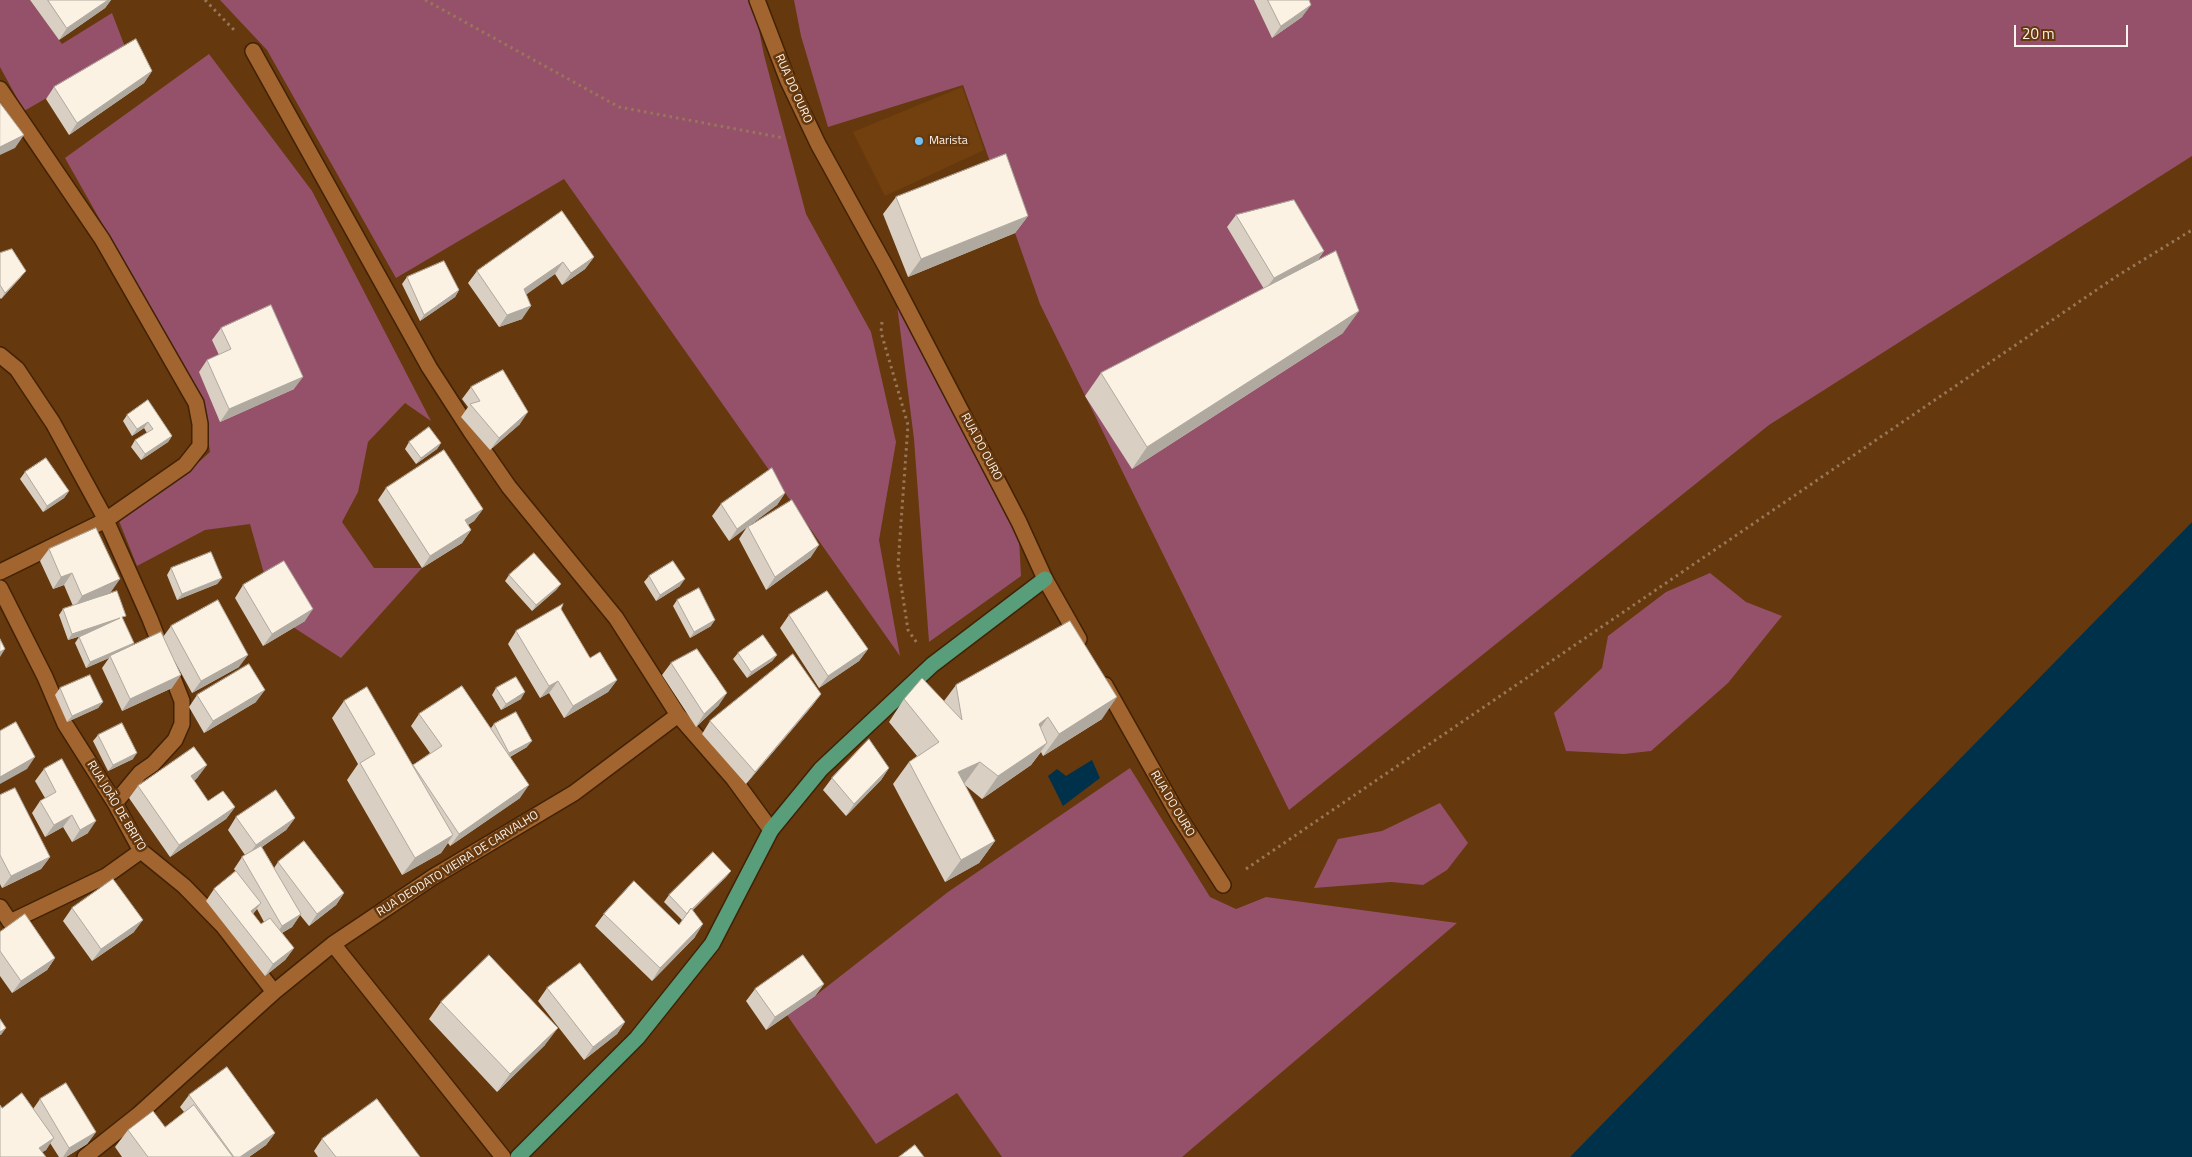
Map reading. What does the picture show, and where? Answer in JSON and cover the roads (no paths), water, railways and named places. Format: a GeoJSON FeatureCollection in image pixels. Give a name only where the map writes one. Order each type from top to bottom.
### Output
{"type":"FeatureCollection","features":[{"type":"Feature","properties":{"kind":"main road"},"geometry":{"type":"LineString","coordinates":[[518,1157],[637,1038],[712,944],[772,830],[821,769],[932,665],[1045,579]]}},
{"type":"Feature","properties":{"kind":"street","name":"RUA DO OURO"},"geometry":{"type":"LineString","coordinates":[[757,0],[788,81],[818,144],[886,267],[1019,522],[1045,579],[1088,656]]}},
{"type":"Feature","properties":{"kind":"street"},"geometry":{"type":"LineString","coordinates":[[253,51],[430,367],[471,432],[509,487],[616,618],[678,715],[733,778],[772,830]]}},
{"type":"Feature","properties":{"kind":"street"},"geometry":{"type":"LineString","coordinates":[[0,89],[102,239],[196,403],[200,424],[200,446],[185,465],[106,520],[0,572]]}},
{"type":"Feature","properties":{"kind":"street"},"geometry":{"type":"LineString","coordinates":[[0,354],[17,369],[53,423],[106,520],[150,619],[182,701],[182,724],[175,740],[153,764],[140,773],[115,803]]}},
{"type":"Feature","properties":{"kind":"street","name":"RUA JOÃO DE BRITO"},"geometry":{"type":"LineString","coordinates":[[0,588],[45,677],[65,724],[115,803],[141,851],[184,886],[216,919],[274,992]]}},
{"type":"Feature","properties":{"kind":"street","name":"RUA DO OURO"},"geometry":{"type":"LineString","coordinates":[[1098,673],[1180,818],[1223,885]]}},
{"type":"Feature","properties":{"kind":"street","name":"RUA DEODATO VIEIRA DE CARVALHO"},"geometry":{"type":"LineString","coordinates":[[85,1157],[138,1115],[274,992],[333,944],[433,877],[574,793],[678,715]]}},
{"type":"Feature","properties":{"kind":"street"},"geometry":{"type":"LineString","coordinates":[[0,906],[5,925],[106,876],[141,851]]}},
{"type":"Feature","properties":{"kind":"street"},"geometry":{"type":"LineString","coordinates":[[333,944],[503,1157]]}},
{"type":"Feature","properties":{"kind":"water"},"geometry":{"type":"Polygon","coordinates":[[[2192,522],[2192,1157],[1570,1157],[2192,522]]]}},
{"type":"Feature","properties":{"kind":"water"},"geometry":{"type":"Polygon","coordinates":[[[1092,760],[1100,778],[1063,806],[1048,776],[1057,769],[1066,776],[1092,760]]]}},
{"type":"Feature","properties":{"kind":"place","name":"Marista"},"geometry":{"type":"Point","coordinates":[919,141]}}]}
